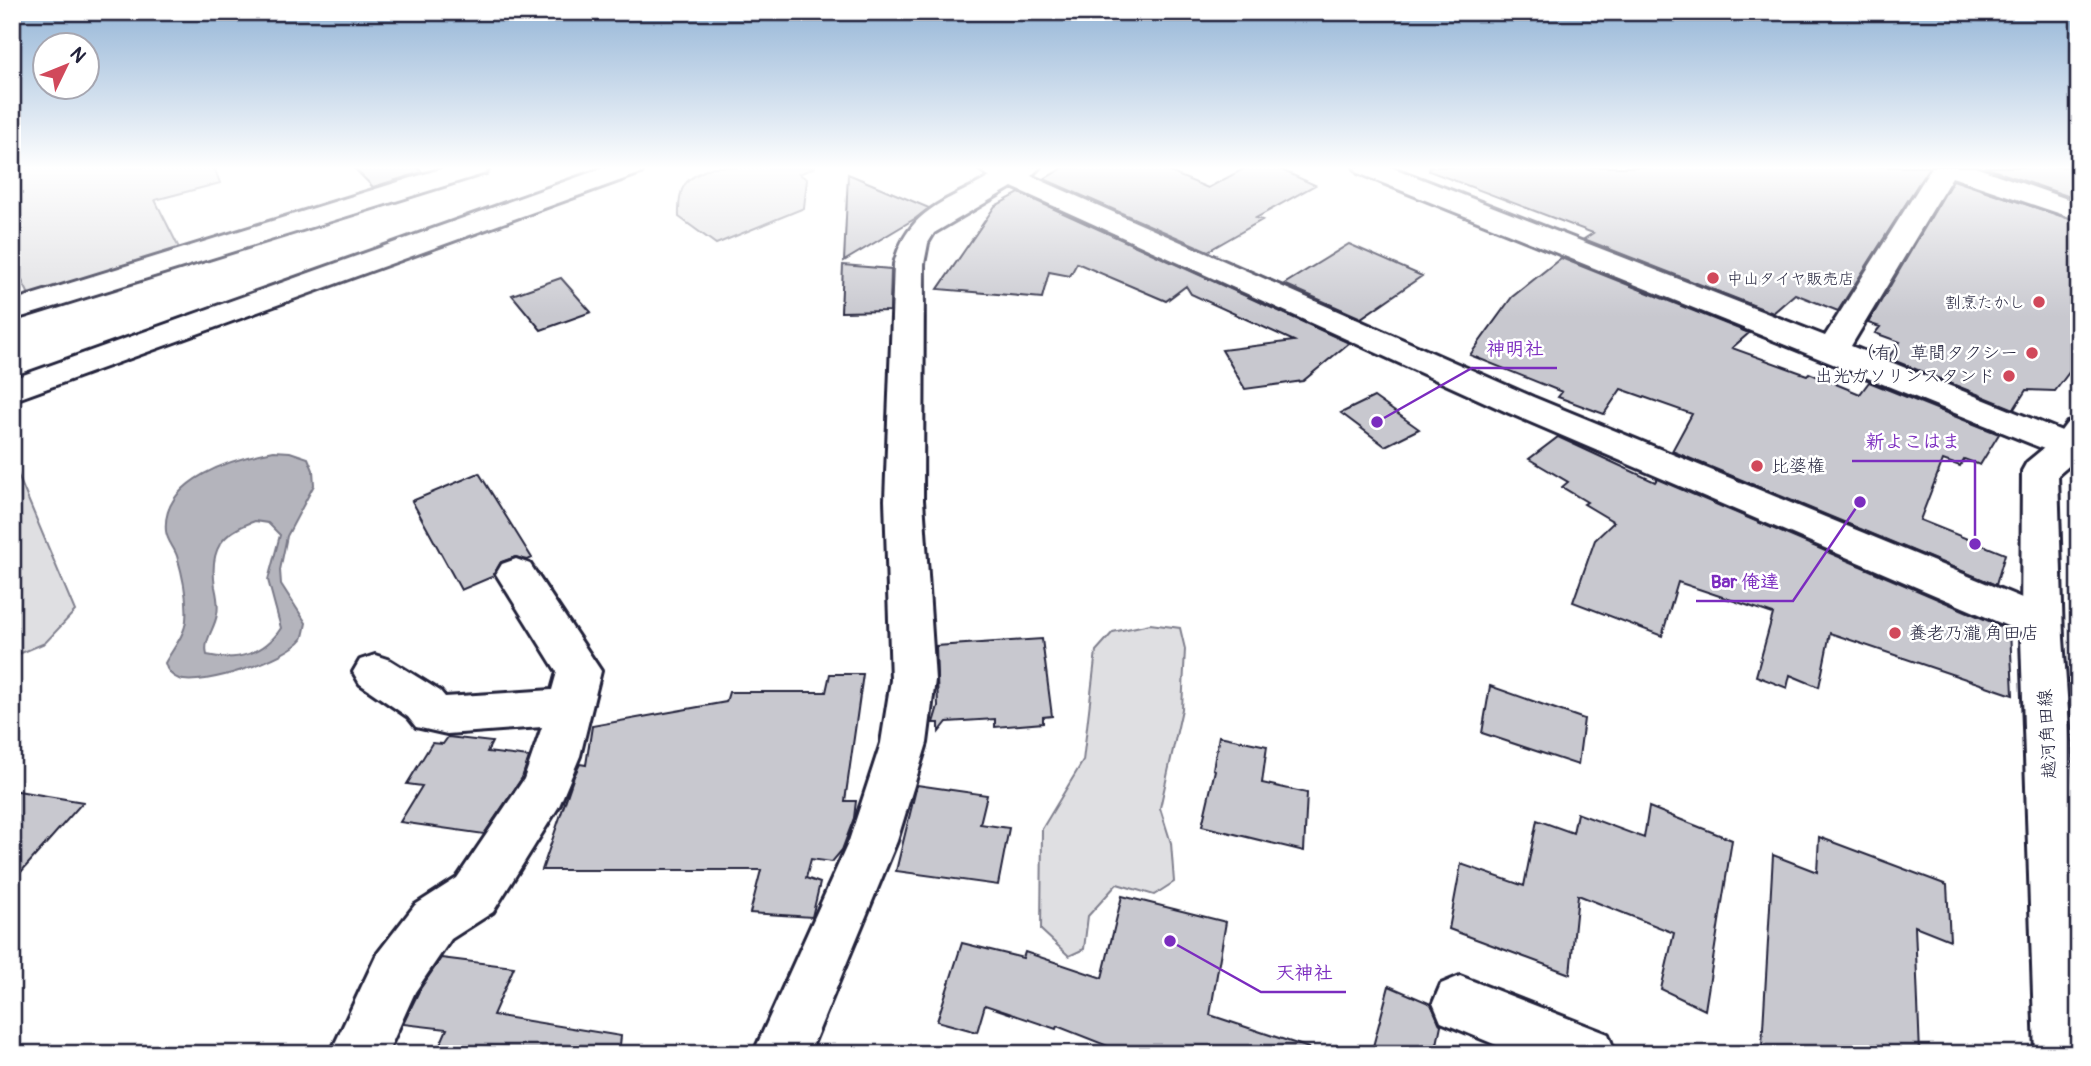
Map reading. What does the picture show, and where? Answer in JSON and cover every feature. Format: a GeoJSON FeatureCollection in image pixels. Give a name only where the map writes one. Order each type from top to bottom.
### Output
{"type":"FeatureCollection","features":[{"type":"Feature","properties":{"kind":"street"},"geometry":{"type":"LineString","coordinates":[[12,311],[309,217]]}},
{"type":"Feature","properties":{"kind":"street"},"geometry":{"type":"LineString","coordinates":[[12,391],[494,217]]}},
{"type":"Feature","properties":{"kind":"street"},"geometry":{"type":"LineString","coordinates":[[781,1054],[873,841],[904,743],[913,680],[904,487],[909,264],[914,243],[923,228],[938,217]]}},
{"type":"Feature","properties":{"kind":"street"},"geometry":{"type":"LineString","coordinates":[[1111,217],[1521,405],[2041,623]]}},
{"type":"Feature","properties":{"kind":"street"},"geometry":{"type":"LineString","coordinates":[[1493,217],[2075,443]]}},
{"type":"Feature","properties":{"kind":"street"},"geometry":{"type":"LineString","coordinates":[[1832,350],[1916,217]]}},
{"type":"Feature","properties":{"kind":"street","name":"越河角田線"},"geometry":{"type":"LineString","coordinates":[[2063,1054],[2041,623],[2040,471],[2075,443]]}},
{"type":"Feature","properties":{"kind":"street"},"geometry":{"type":"LineString","coordinates":[[358,1054],[396,973],[433,922],[475,895],[542,791],[557,756],[579,671],[516,574]]}},
{"type":"Feature","properties":{"kind":"street"},"geometry":{"type":"LineString","coordinates":[[375,672],[424,704],[432,714],[447,716],[570,707]]}},
{"type":"Feature","properties":{"kind":"street"},"geometry":{"type":"LineString","coordinates":[[1460,1003],[1588,1054]]}},
{"type":"Feature","properties":{"kind":"shaded area"},"geometry":{"type":"Polygon","coordinates":[[[12,217],[163,217],[181,252],[32,301],[12,260],[12,217]]]}},
{"type":"Feature","properties":{"kind":"shaded area"},"geometry":{"type":"Polygon","coordinates":[[[679,217],[783,217],[716,244],[679,217]]]}},
{"type":"Feature","properties":{"kind":"shaded area"},"geometry":{"type":"Polygon","coordinates":[[[274,451],[290,452],[308,458],[313,470],[314,485],[287,536],[280,570],[281,584],[306,623],[303,637],[280,655],[244,670],[206,679],[179,679],[170,673],[165,663],[183,631],[186,612],[181,571],[166,531],[168,513],[175,498],[204,474],[240,459],[274,451]],[[255,521],[243,526],[220,544],[214,562],[218,611],[208,639],[207,655],[229,657],[249,654],[267,644],[281,628],[268,580],[280,535],[268,523],[255,521]]]}},
{"type":"Feature","properties":{"kind":"shaded area"},"geometry":{"type":"Polygon","coordinates":[[[12,461],[75,611],[45,643],[12,657],[12,461]]]}},
{"type":"Feature","properties":{"kind":"shaded area"},"geometry":{"type":"Polygon","coordinates":[[[1150,624],[1180,628],[1185,649],[1182,709],[1160,808],[1171,843],[1174,882],[1154,895],[1117,884],[1088,916],[1084,949],[1069,956],[1041,930],[1042,829],[1083,761],[1096,651],[1113,632],[1150,624]]]}},
{"type":"Feature","properties":{"kind":"building"},"geometry":{"type":"Polygon","coordinates":[[[846,217],[918,217],[916,218],[844,261],[846,217]]]}},
{"type":"Feature","properties":{"kind":"building"},"geometry":{"type":"Polygon","coordinates":[[[988,217],[1071,217],[1349,343],[1303,381],[1245,389],[1222,350],[1294,341],[1191,294],[1186,286],[1166,301],[1077,263],[1070,276],[1049,272],[1042,298],[938,289],[988,217]]]}},
{"type":"Feature","properties":{"kind":"building"},"geometry":{"type":"Polygon","coordinates":[[[1130,217],[1258,217],[1256,218],[1262,220],[1208,251],[1130,217]]]}},
{"type":"Feature","properties":{"kind":"building"},"geometry":{"type":"Polygon","coordinates":[[[1550,217],[1898,217],[1838,311],[1795,294],[1773,313],[1584,239],[1593,233],[1550,217]]]}},
{"type":"Feature","properties":{"kind":"building"},"geometry":{"type":"Polygon","coordinates":[[[1931,217],[2063,217],[2079,222],[2079,359],[2055,391],[2026,390],[2014,409],[1888,358],[1900,342],[1875,333],[1880,327],[1868,323],[1931,217]]]}},
{"type":"Feature","properties":{"kind":"building"},"geometry":{"type":"Polygon","coordinates":[[[1349,244],[1422,276],[1361,318],[1284,284],[1349,244]]]}},
{"type":"Feature","properties":{"kind":"building"},"geometry":{"type":"Polygon","coordinates":[[[1561,258],[1749,333],[1732,348],[1807,375],[1809,373],[1860,394],[1869,382],[1999,434],[1980,465],[1964,459],[1960,466],[1943,460],[1920,520],[2005,554],[1996,585],[1672,451],[1692,414],[1621,389],[1604,414],[1558,397],[1562,392],[1470,355],[1512,297],[1561,258]]]}},
{"type":"Feature","properties":{"kind":"building"},"geometry":{"type":"Polygon","coordinates":[[[843,265],[891,269],[890,311],[841,312],[843,265]]]}},
{"type":"Feature","properties":{"kind":"building"},"geometry":{"type":"Polygon","coordinates":[[[561,278],[591,312],[541,330],[512,295],[561,278]]]}},
{"type":"Feature","properties":{"kind":"building"},"geometry":{"type":"Polygon","coordinates":[[[1374,397],[1419,429],[1385,446],[1341,413],[1374,397]]]}},
{"type":"Feature","properties":{"kind":"building"},"geometry":{"type":"Polygon","coordinates":[[[1558,437],[1655,482],[1657,479],[2010,630],[2013,695],[1830,633],[1819,687],[1790,675],[1787,688],[1756,676],[1773,614],[1678,582],[1662,636],[1573,602],[1595,540],[1614,522],[1562,487],[1568,482],[1529,459],[1558,437]]]}},
{"type":"Feature","properties":{"kind":"building"},"geometry":{"type":"Polygon","coordinates":[[[479,473],[532,558],[528,560],[515,557],[501,562],[494,576],[461,590],[412,501],[479,473]]]}},
{"type":"Feature","properties":{"kind":"building"},"geometry":{"type":"Polygon","coordinates":[[[1042,639],[1052,716],[1043,717],[1043,723],[995,727],[995,719],[947,722],[939,732],[939,723],[933,723],[938,706],[936,646],[1042,639]]]}},
{"type":"Feature","properties":{"kind":"building"},"geometry":{"type":"Polygon","coordinates":[[[830,674],[863,674],[845,801],[856,801],[854,818],[842,850],[832,862],[811,859],[806,878],[820,883],[812,917],[750,913],[761,870],[542,870],[574,776],[580,764],[586,765],[592,726],[726,702],[729,692],[826,692],[830,674]]]}},
{"type":"Feature","properties":{"kind":"building"},"geometry":{"type":"Polygon","coordinates":[[[1490,686],[1584,719],[1578,765],[1482,733],[1490,686]]]}},
{"type":"Feature","properties":{"kind":"building"},"geometry":{"type":"Polygon","coordinates":[[[1219,736],[1267,746],[1262,783],[1307,793],[1304,851],[1202,826],[1215,770],[1213,769],[1219,736]]]}},
{"type":"Feature","properties":{"kind":"building"},"geometry":{"type":"Polygon","coordinates":[[[448,737],[492,742],[487,752],[529,757],[522,778],[484,834],[400,822],[422,786],[407,784],[432,743],[443,744],[448,737]]]}},
{"type":"Feature","properties":{"kind":"building"},"geometry":{"type":"Polygon","coordinates":[[[917,785],[987,795],[980,824],[1009,828],[998,885],[896,871],[917,785]]]}},
{"type":"Feature","properties":{"kind":"building"},"geometry":{"type":"Polygon","coordinates":[[[12,790],[83,802],[12,882],[12,790]]]}},
{"type":"Feature","properties":{"kind":"building"},"geometry":{"type":"Polygon","coordinates":[[[1649,807],[1732,840],[1705,1010],[1661,989],[1674,933],[1578,895],[1570,974],[1449,929],[1461,864],[1524,886],[1537,820],[1573,833],[1577,813],[1644,838],[1649,807]]]}},
{"type":"Feature","properties":{"kind":"building"},"geometry":{"type":"Polygon","coordinates":[[[1819,837],[1947,885],[1950,940],[1915,926],[1920,1054],[1782,1054],[1762,1046],[1773,855],[1817,872],[1819,837]]]}},
{"type":"Feature","properties":{"kind":"building"},"geometry":{"type":"Polygon","coordinates":[[[1122,896],[1226,922],[1210,1015],[1309,1048],[1308,1054],[1128,1054],[1057,1026],[1056,1029],[985,1005],[977,1032],[937,1021],[962,943],[1023,958],[1025,952],[1102,978],[1122,896]]]}},
{"type":"Feature","properties":{"kind":"building"},"geometry":{"type":"Polygon","coordinates":[[[441,958],[514,967],[493,1015],[621,1036],[619,1054],[436,1054],[447,1029],[403,1024],[420,989],[441,958]]]}},
{"type":"Feature","properties":{"kind":"building"},"geometry":{"type":"Polygon","coordinates":[[[1389,986],[1431,1004],[1441,1025],[1435,1054],[1371,1054],[1389,986]]]}},
{"type":"Feature","properties":{"kind":"place","name":"中山タイヤ販売店"},"geometry":{"type":"Point","coordinates":[1713,278]}},
{"type":"Feature","properties":{"kind":"place","name":"割烹たかし"},"geometry":{"type":"Point","coordinates":[2039,302]}},
{"type":"Feature","properties":{"kind":"place","name":"（有）草間タクシー"},"geometry":{"type":"Point","coordinates":[2032,353]}},
{"type":"Feature","properties":{"kind":"place","name":"出光ガソリンスタンド"},"geometry":{"type":"Point","coordinates":[2009,376]}},
{"type":"Feature","properties":{"kind":"place","name":"神明社"},"geometry":{"type":"Point","coordinates":[1377,422]}},
{"type":"Feature","properties":{"kind":"place","name":"比婆権"},"geometry":{"type":"Point","coordinates":[1757,466]}},
{"type":"Feature","properties":{"kind":"place","name":"Bar 俺達"},"geometry":{"type":"Point","coordinates":[1860,502]}},
{"type":"Feature","properties":{"kind":"place","name":"新よこはま"},"geometry":{"type":"Point","coordinates":[1975,544]}},
{"type":"Feature","properties":{"kind":"place","name":"養老乃瀧 角田店"},"geometry":{"type":"Point","coordinates":[1895,633]}},
{"type":"Feature","properties":{"kind":"place","name":"天神社"},"geometry":{"type":"Point","coordinates":[1170,941]}}]}
